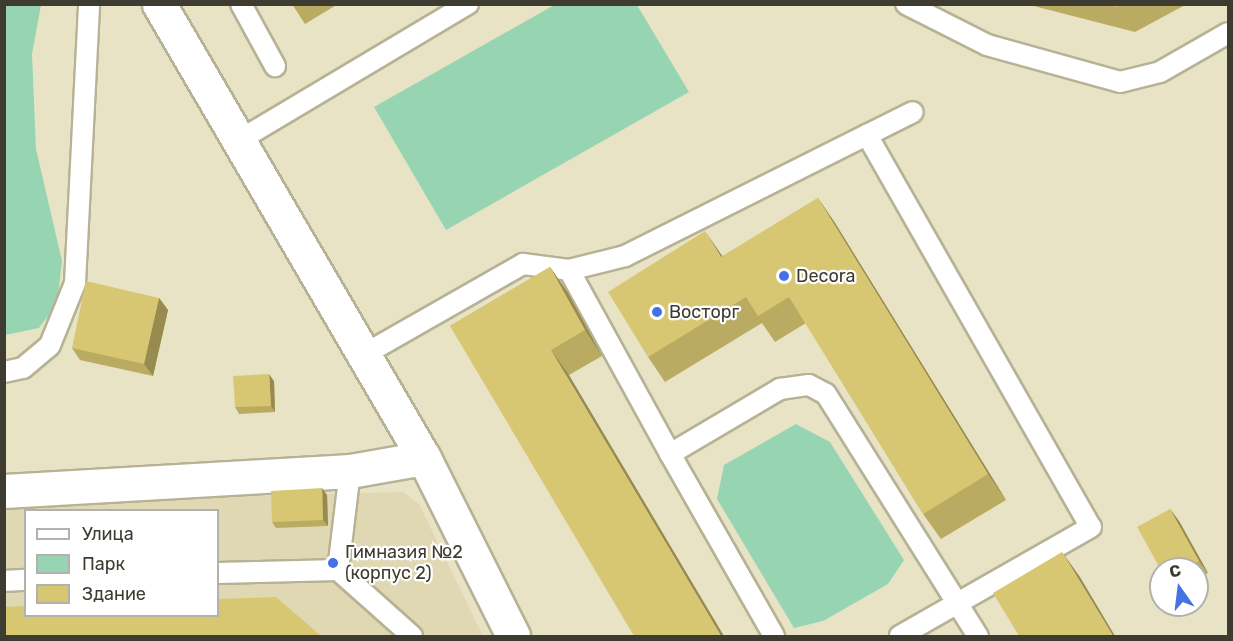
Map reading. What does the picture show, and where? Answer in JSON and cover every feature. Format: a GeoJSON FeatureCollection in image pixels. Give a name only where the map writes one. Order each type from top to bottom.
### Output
{"type":"FeatureCollection","features":[{"type":"Feature","properties":{"kind":"street"},"geometry":{"type":"LineString","coordinates":[[159,4],[424,458],[513,636]]}},
{"type":"Feature","properties":{"kind":"street"},"geometry":{"type":"LineString","coordinates":[[4,491],[351,471],[424,458]]}},
{"type":"Feature","properties":{"kind":"lane"},"geometry":{"type":"LineString","coordinates":[[4,372],[23,368],[50,345],[75,283],[88,4]]}},
{"type":"Feature","properties":{"kind":"lane"},"geometry":{"type":"LineString","coordinates":[[241,4],[275,66]]}},
{"type":"Feature","properties":{"kind":"lane"},"geometry":{"type":"LineString","coordinates":[[238,141],[468,4]]}},
{"type":"Feature","properties":{"kind":"lane"},"geometry":{"type":"LineString","coordinates":[[906,4],[987,45],[1120,82],[1160,72],[1228,33]]}},
{"type":"Feature","properties":{"kind":"lane"},"geometry":{"type":"LineString","coordinates":[[365,354],[523,264],[569,270],[625,256],[913,112]]}},
{"type":"Feature","properties":{"kind":"lane"},"geometry":{"type":"LineString","coordinates":[[867,135],[1091,527],[900,636]]}},
{"type":"Feature","properties":{"kind":"lane"},"geometry":{"type":"LineString","coordinates":[[569,270],[774,636]]}},
{"type":"Feature","properties":{"kind":"lane"},"geometry":{"type":"LineString","coordinates":[[670,454],[780,389],[809,385],[826,394],[978,636]]}},
{"type":"Feature","properties":{"kind":"lane"},"geometry":{"type":"LineString","coordinates":[[338,570],[351,471]]}},
{"type":"Feature","properties":{"kind":"lane"},"geometry":{"type":"LineString","coordinates":[[219,573],[338,570],[412,636]]}},
{"type":"Feature","properties":{"kind":"lane"},"geometry":{"type":"LineString","coordinates":[[4,581],[24,580]]}},
{"type":"Feature","properties":{"kind":"shaded area","name":"Гимназия №2 (корпус 2)"},"geometry":{"type":"Polygon","coordinates":[[[403,492],[419,504],[483,636],[5,636],[4,502],[403,492]]]}},
{"type":"Feature","properties":{"kind":"green space"},"geometry":{"type":"Polygon","coordinates":[[[556,4],[637,5],[689,92],[446,230],[374,107],[556,4]]]}},
{"type":"Feature","properties":{"kind":"green space"},"geometry":{"type":"Polygon","coordinates":[[[5,5],[41,5],[32,54],[36,149],[62,261],[57,304],[39,328],[5,335],[5,5]]]}},
{"type":"Feature","properties":{"kind":"green space"},"geometry":{"type":"Polygon","coordinates":[[[796,424],[830,442],[904,560],[888,584],[823,621],[794,628],[717,499],[724,465],[796,424]]]}},
{"type":"Feature","properties":{"kind":"building"},"geometry":{"type":"Polygon","coordinates":[[[818,198],[988,474],[923,514],[789,297],[758,316],[746,297],[648,357],[608,292],[705,231],[721,257],[818,198]]]}},
{"type":"Feature","properties":{"kind":"building"},"geometry":{"type":"Polygon","coordinates":[[[550,267],[585,330],[551,350],[721,636],[634,636],[450,326],[550,267]]]}},
{"type":"Feature","properties":{"kind":"building"},"geometry":{"type":"Polygon","coordinates":[[[86,281],[159,298],[144,364],[72,348],[86,281]]]}},
{"type":"Feature","properties":{"kind":"building"},"geometry":{"type":"Polygon","coordinates":[[[269,374],[271,406],[235,407],[233,376],[269,374]]]}},
{"type":"Feature","properties":{"kind":"building"},"geometry":{"type":"Polygon","coordinates":[[[322,488],[323,520],[272,522],[271,491],[322,488]]]}},
{"type":"Feature","properties":{"kind":"building"},"geometry":{"type":"Polygon","coordinates":[[[1170,509],[1197,557],[1154,557],[1137,527],[1170,509]]]}},
{"type":"Feature","properties":{"kind":"building"},"geometry":{"type":"Polygon","coordinates":[[[1062,552],[1113,636],[1019,636],[993,593],[1062,552]]]}},
{"type":"Feature","properties":{"kind":"building"},"geometry":{"type":"Polygon","coordinates":[[[276,597],[321,636],[4,636],[4,607],[24,606],[24,617],[219,617],[219,599],[276,597]]]}},
{"type":"Feature","properties":{"kind":"place","name":"Decora"},"geometry":{"type":"Point","coordinates":[784,276]}},
{"type":"Feature","properties":{"kind":"place","name":"Восторг"},"geometry":{"type":"Point","coordinates":[657,312]}},
{"type":"Feature","properties":{"kind":"place","name":"Гимназия №2 (корпус 2)"},"geometry":{"type":"Point","coordinates":[333,563]}}]}
